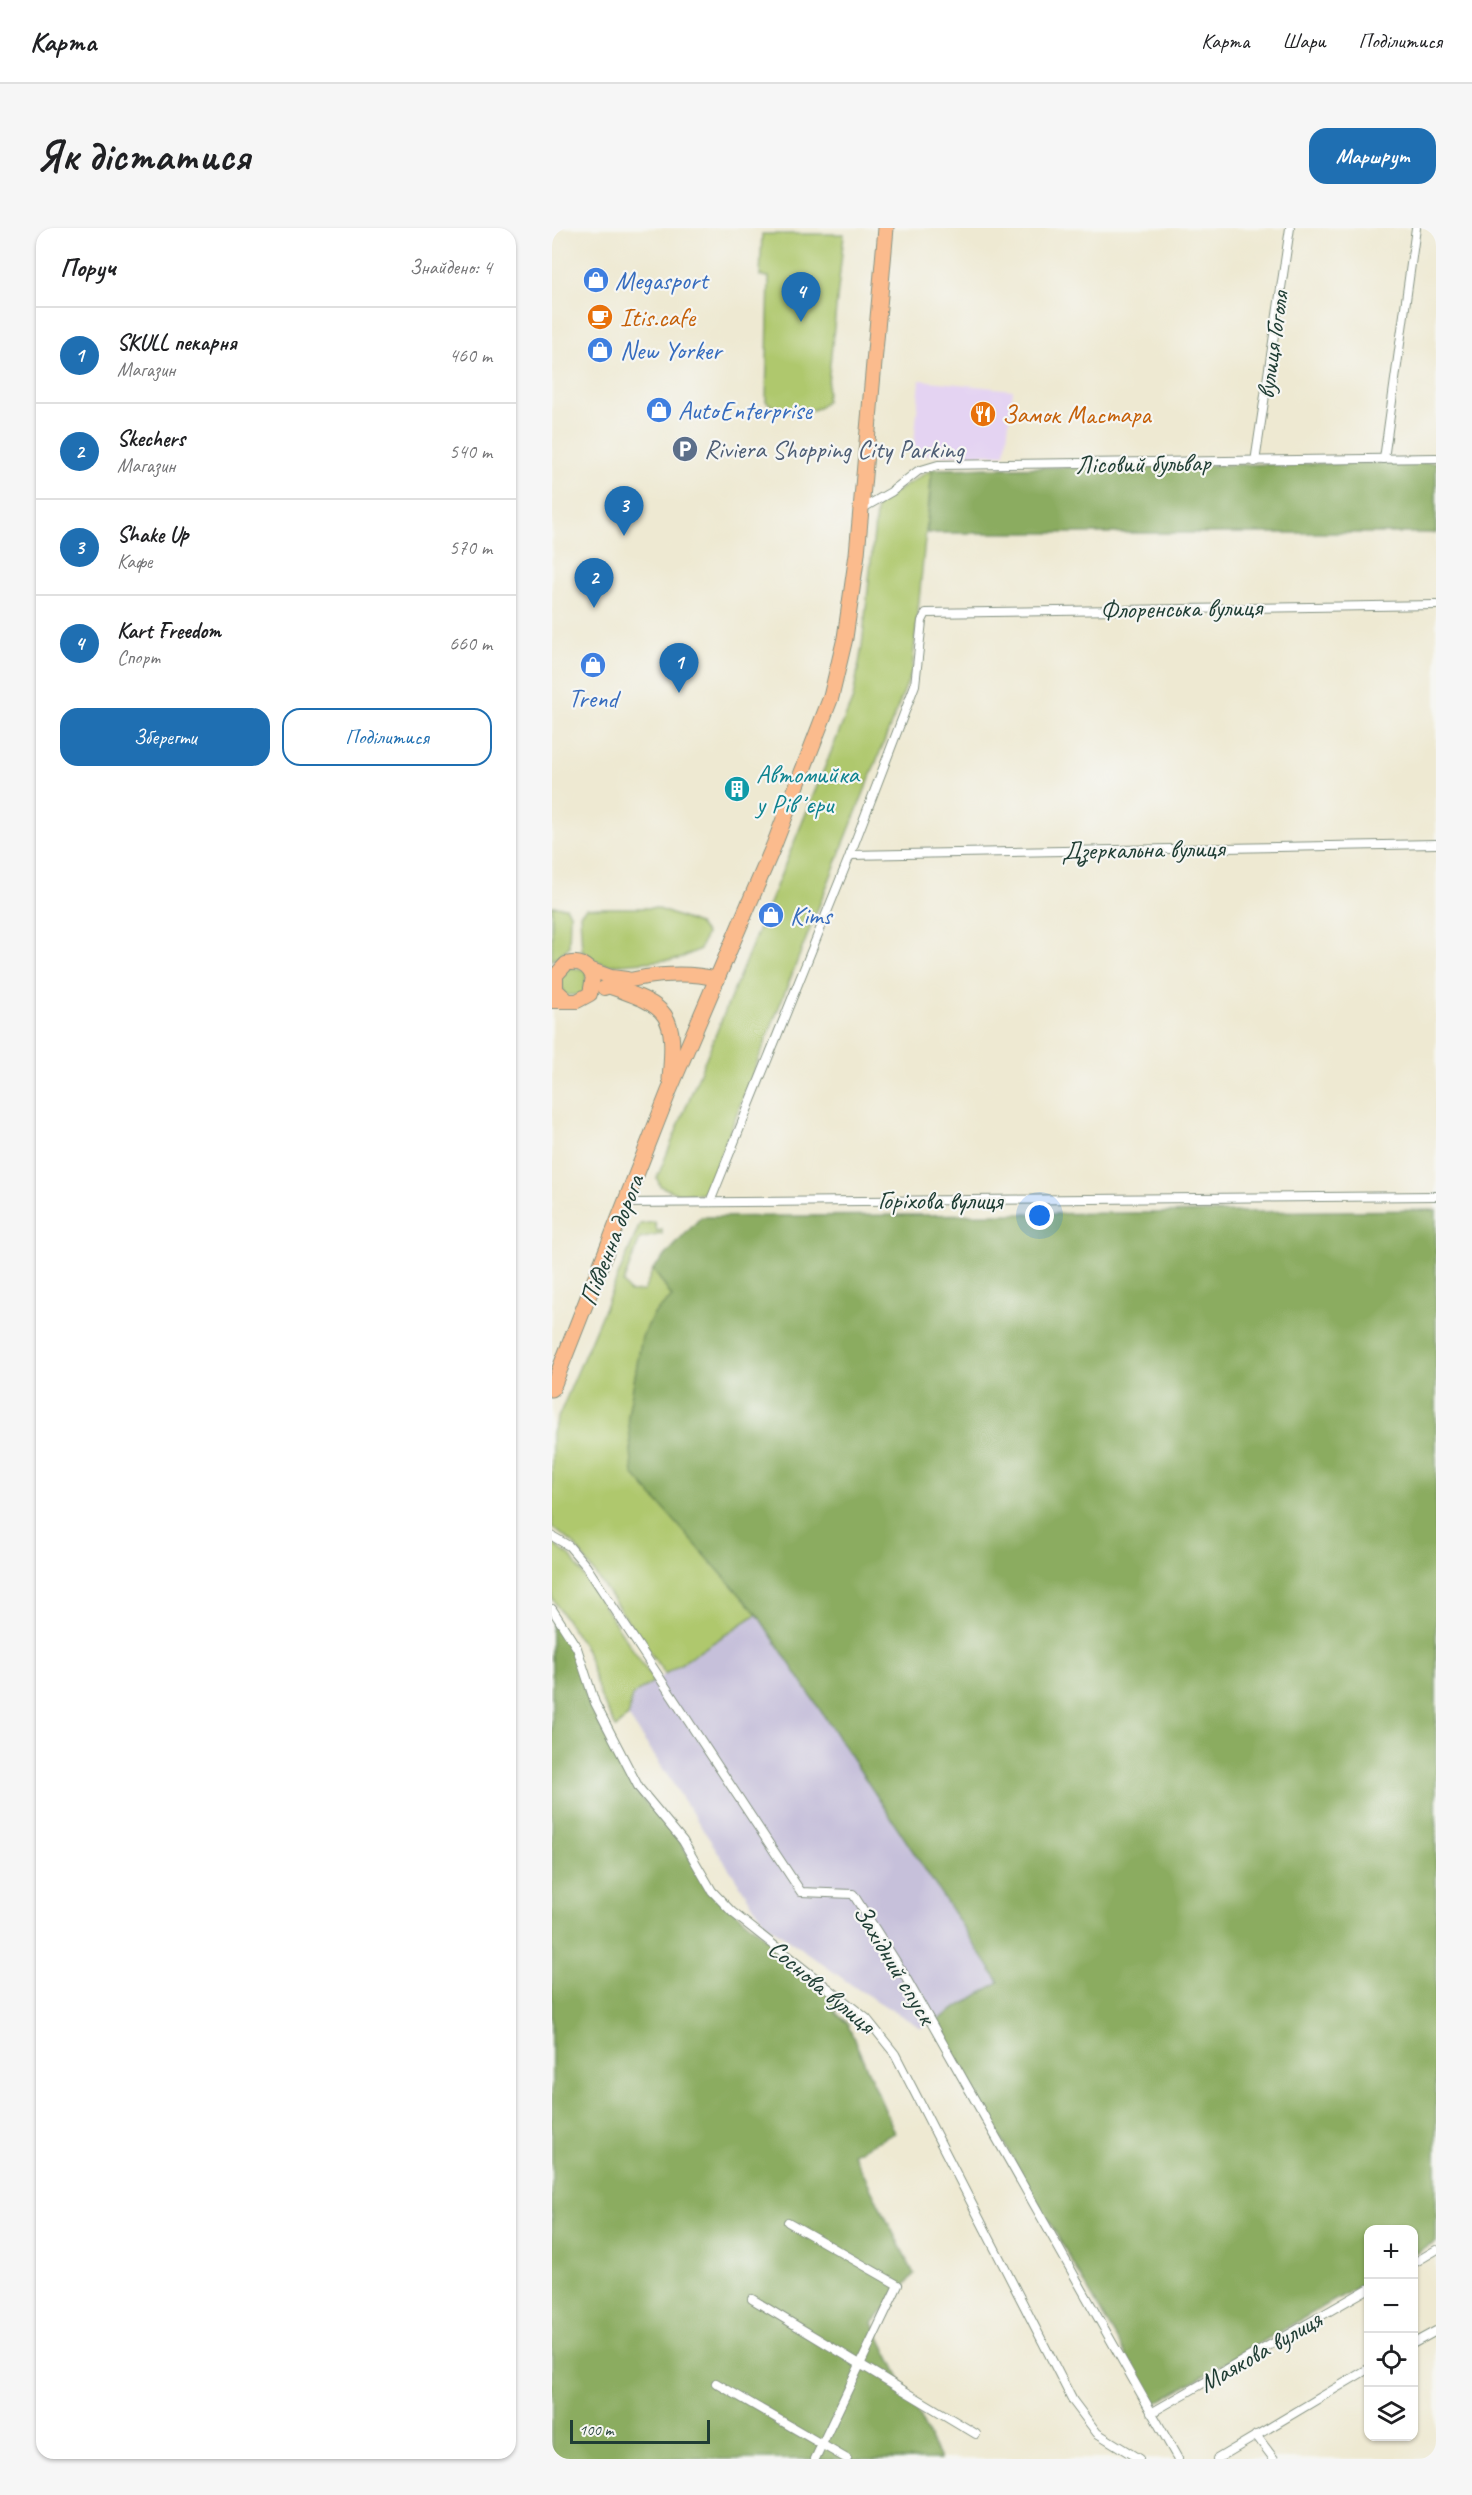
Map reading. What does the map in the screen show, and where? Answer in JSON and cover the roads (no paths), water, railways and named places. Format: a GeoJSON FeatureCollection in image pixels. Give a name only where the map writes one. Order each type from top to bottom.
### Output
{"type":"FeatureCollection","features":[{"type":"Feature","properties":{"kind":"highway"},"geometry":{"type":"LineString","coordinates":[[669,1091],[809,759],[831,697],[845,638],[862,508],[886,228]]}},
{"type":"Feature","properties":{"kind":"highway"},"geometry":{"type":"LineString","coordinates":[[609,986],[645,998],[665,1015],[673,1038],[669,1091]]}},
{"type":"Feature","properties":{"kind":"highway","name":"Південна дорога"},"geometry":{"type":"LineString","coordinates":[[552,1389],[669,1091]]}},
{"type":"Feature","properties":{"kind":"main road"},"geometry":{"type":"LineString","coordinates":[[567,1000],[556,990],[553,983],[558,970],[566,964],[581,963],[589,969],[611,977],[635,980]]}},
{"type":"Feature","properties":{"kind":"main road"},"geometry":{"type":"LineString","coordinates":[[587,998],[594,986],[589,969]]}},
{"type":"Feature","properties":{"kind":"main road"},"geometry":{"type":"LineString","coordinates":[[552,1000],[578,1001],[609,986],[635,980],[696,975],[718,979]]}},
{"type":"Feature","properties":{"kind":"street","name":"вулиця Гоголя"},"geometry":{"type":"LineString","coordinates":[[1255,462],[1290,228]]}},
{"type":"Feature","properties":{"kind":"street"},"geometry":{"type":"LineString","coordinates":[[1384,459],[1416,228]]}},
{"type":"Feature","properties":{"kind":"street","name":"Лісовий бульвар"},"geometry":{"type":"LineString","coordinates":[[862,508],[891,492],[918,471],[938,465],[1436,458]]}},
{"type":"Feature","properties":{"kind":"street","name":"Флоренська вулиця"},"geometry":{"type":"LineString","coordinates":[[850,855],[915,685],[922,621],[926,613],[1436,605]]}},
{"type":"Feature","properties":{"kind":"street","name":"Дзеркальна вулиця"},"geometry":{"type":"LineString","coordinates":[[850,855],[1436,844]]}},
{"type":"Feature","properties":{"kind":"street"},"geometry":{"type":"LineString","coordinates":[[710,1202],[850,855]]}},
{"type":"Feature","properties":{"kind":"street","name":"Горіхова вулиця"},"geometry":{"type":"LineString","coordinates":[[625,1203],[1436,1196]]}},
{"type":"Feature","properties":{"kind":"street","name":"Західний спуск"},"geometry":{"type":"LineString","coordinates":[[552,1536],[569,1546],[586,1566],[801,1892],[853,1894],[902,1971],[1178,2459]]}},
{"type":"Feature","properties":{"kind":"street","name":"Соснова вулиця"},"geometry":{"type":"LineString","coordinates":[[552,1610],[577,1648],[595,1703],[639,1788],[668,1819],[683,1841],[702,1877],[725,1905],[867,2019],[895,2054],[1073,2401],[1097,2433],[1139,2459]]}},
{"type":"Feature","properties":{"kind":"street"},"geometry":{"type":"LineString","coordinates":[[788,2222],[898,2285],[815,2459]]}},
{"type":"Feature","properties":{"kind":"street"},"geometry":{"type":"LineString","coordinates":[[1418,2260],[1436,2250]]}},
{"type":"Feature","properties":{"kind":"street","name":"Маякова вулиця"},"geometry":{"type":"LineString","coordinates":[[1151,2413],[1364,2291]]}},
{"type":"Feature","properties":{"kind":"street"},"geometry":{"type":"LineString","coordinates":[[752,2299],[976,2434]]}},
{"type":"Feature","properties":{"kind":"street"},"geometry":{"type":"LineString","coordinates":[[1418,2340],[1436,2331]]}},
{"type":"Feature","properties":{"kind":"street"},"geometry":{"type":"LineString","coordinates":[[1216,2459],[1364,2371]]}},
{"type":"Feature","properties":{"kind":"street"},"geometry":{"type":"LineString","coordinates":[[716,2383],[847,2459]]}},
{"type":"Feature","properties":{"kind":"street"},"geometry":{"type":"LineString","coordinates":[[1256,2435],[1274,2459]]}},
{"type":"Feature","properties":{"kind":"place","name":"Megasport"},"geometry":{"type":"Point","coordinates":[596,280]}},
{"type":"Feature","properties":{"kind":"place","name":"Itis.cafe"},"geometry":{"type":"Point","coordinates":[600,317]}},
{"type":"Feature","properties":{"kind":"place","name":"Kart Freedom"},"geometry":{"type":"Point","coordinates":[801,322]}},
{"type":"Feature","properties":{"kind":"place","name":"New Yorker"},"geometry":{"type":"Point","coordinates":[600,350]}},
{"type":"Feature","properties":{"kind":"place","name":"AutoEnterprise"},"geometry":{"type":"Point","coordinates":[659,410]}},
{"type":"Feature","properties":{"kind":"place","name":"Замок Мастара"},"geometry":{"type":"Point","coordinates":[983,414]}},
{"type":"Feature","properties":{"kind":"place","name":"Riviera Shopping City Parking"},"geometry":{"type":"Point","coordinates":[685,449]}},
{"type":"Feature","properties":{"kind":"place","name":"Shake Up"},"geometry":{"type":"Point","coordinates":[624,536]}},
{"type":"Feature","properties":{"kind":"place","name":"Skechers"},"geometry":{"type":"Point","coordinates":[594,608]}},
{"type":"Feature","properties":{"kind":"place","name":"Trend"},"geometry":{"type":"Point","coordinates":[593,665]}},
{"type":"Feature","properties":{"kind":"place","name":"SKULL пекарня"},"geometry":{"type":"Point","coordinates":[679,693]}},
{"type":"Feature","properties":{"kind":"place","name":"Автомийка у Рівʼєри"},"geometry":{"type":"Point","coordinates":[737,789]}},
{"type":"Feature","properties":{"kind":"place","name":"Kims"},"geometry":{"type":"Point","coordinates":[771,915]}}]}
